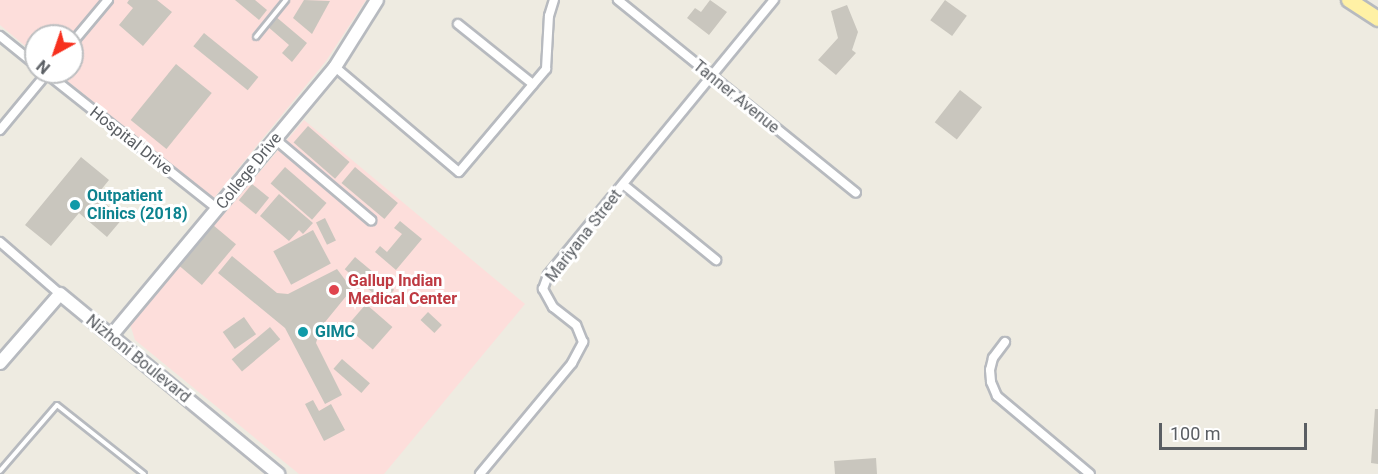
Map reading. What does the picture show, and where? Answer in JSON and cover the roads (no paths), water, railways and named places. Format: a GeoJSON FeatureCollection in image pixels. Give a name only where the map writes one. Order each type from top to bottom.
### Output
{"type":"FeatureCollection","features":[{"type":"Feature","properties":{"kind":"main road","name":"College Drive"},"geometry":{"type":"LineString","coordinates":[[111,336],[335,67],[377,0]]}},
{"type":"Feature","properties":{"kind":"main road"},"geometry":{"type":"LineString","coordinates":[[1358,3],[1378,19]]}},
{"type":"Feature","properties":{"kind":"main road"},"geometry":{"type":"LineString","coordinates":[[0,363],[60,294]]}},
{"type":"Feature","properties":{"kind":"main road","name":"Nizhoni Boulevard"},"geometry":{"type":"LineString","coordinates":[[60,294],[279,474]]}},
{"type":"Feature","properties":{"kind":"street"},"geometry":{"type":"LineString","coordinates":[[84,29],[108,0]]}},
{"type":"Feature","properties":{"kind":"street"},"geometry":{"type":"LineString","coordinates":[[335,67],[459,172],[546,69],[549,16],[554,0]]}},
{"type":"Feature","properties":{"kind":"street","name":"Tanner Avenue"},"geometry":{"type":"LineString","coordinates":[[618,0],[856,193]]}},
{"type":"Feature","properties":{"kind":"street","name":"Mariyana Street"},"geometry":{"type":"LineString","coordinates":[[480,474],[572,363],[583,342],[576,326],[553,307],[543,289],[549,275],[774,0]]}},
{"type":"Feature","properties":{"kind":"street"},"geometry":{"type":"LineString","coordinates":[[458,24],[533,84]]}},
{"type":"Feature","properties":{"kind":"street"},"geometry":{"type":"LineString","coordinates":[[0,36],[24,55]]}},
{"type":"Feature","properties":{"kind":"street"},"geometry":{"type":"LineString","coordinates":[[0,130],[36,84]]}},
{"type":"Feature","properties":{"kind":"street","name":"Hospital Drive"},"geometry":{"type":"LineString","coordinates":[[61,84],[218,209]]}},
{"type":"Feature","properties":{"kind":"street"},"geometry":{"type":"LineString","coordinates":[[275,139],[371,220]]}},
{"type":"Feature","properties":{"kind":"street"},"geometry":{"type":"LineString","coordinates":[[624,185],[716,260]]}},
{"type":"Feature","properties":{"kind":"street","name":"Nizhoni Boulevard"},"geometry":{"type":"LineString","coordinates":[[1,246],[60,294]]}},
{"type":"Feature","properties":{"kind":"street"},"geometry":{"type":"LineString","coordinates":[[1005,342],[993,358],[990,370],[991,382],[997,396],[1090,474]]}},
{"type":"Feature","properties":{"kind":"lane"},"geometry":{"type":"LineString","coordinates":[[256,37],[286,0]]}},
{"type":"Feature","properties":{"kind":"lane"},"geometry":{"type":"LineString","coordinates":[[0,471],[57,405],[144,474]]}},
{"type":"Feature","properties":{"kind":"place","name":"Outpatient Clinics (2018)"},"geometry":{"type":"Point","coordinates":[75,205]}},
{"type":"Feature","properties":{"kind":"place","name":"Gallup Indian Medical Center"},"geometry":{"type":"Point","coordinates":[334,290]}},
{"type":"Feature","properties":{"kind":"place","name":"GIMC"},"geometry":{"type":"Point","coordinates":[303,332]}}]}
